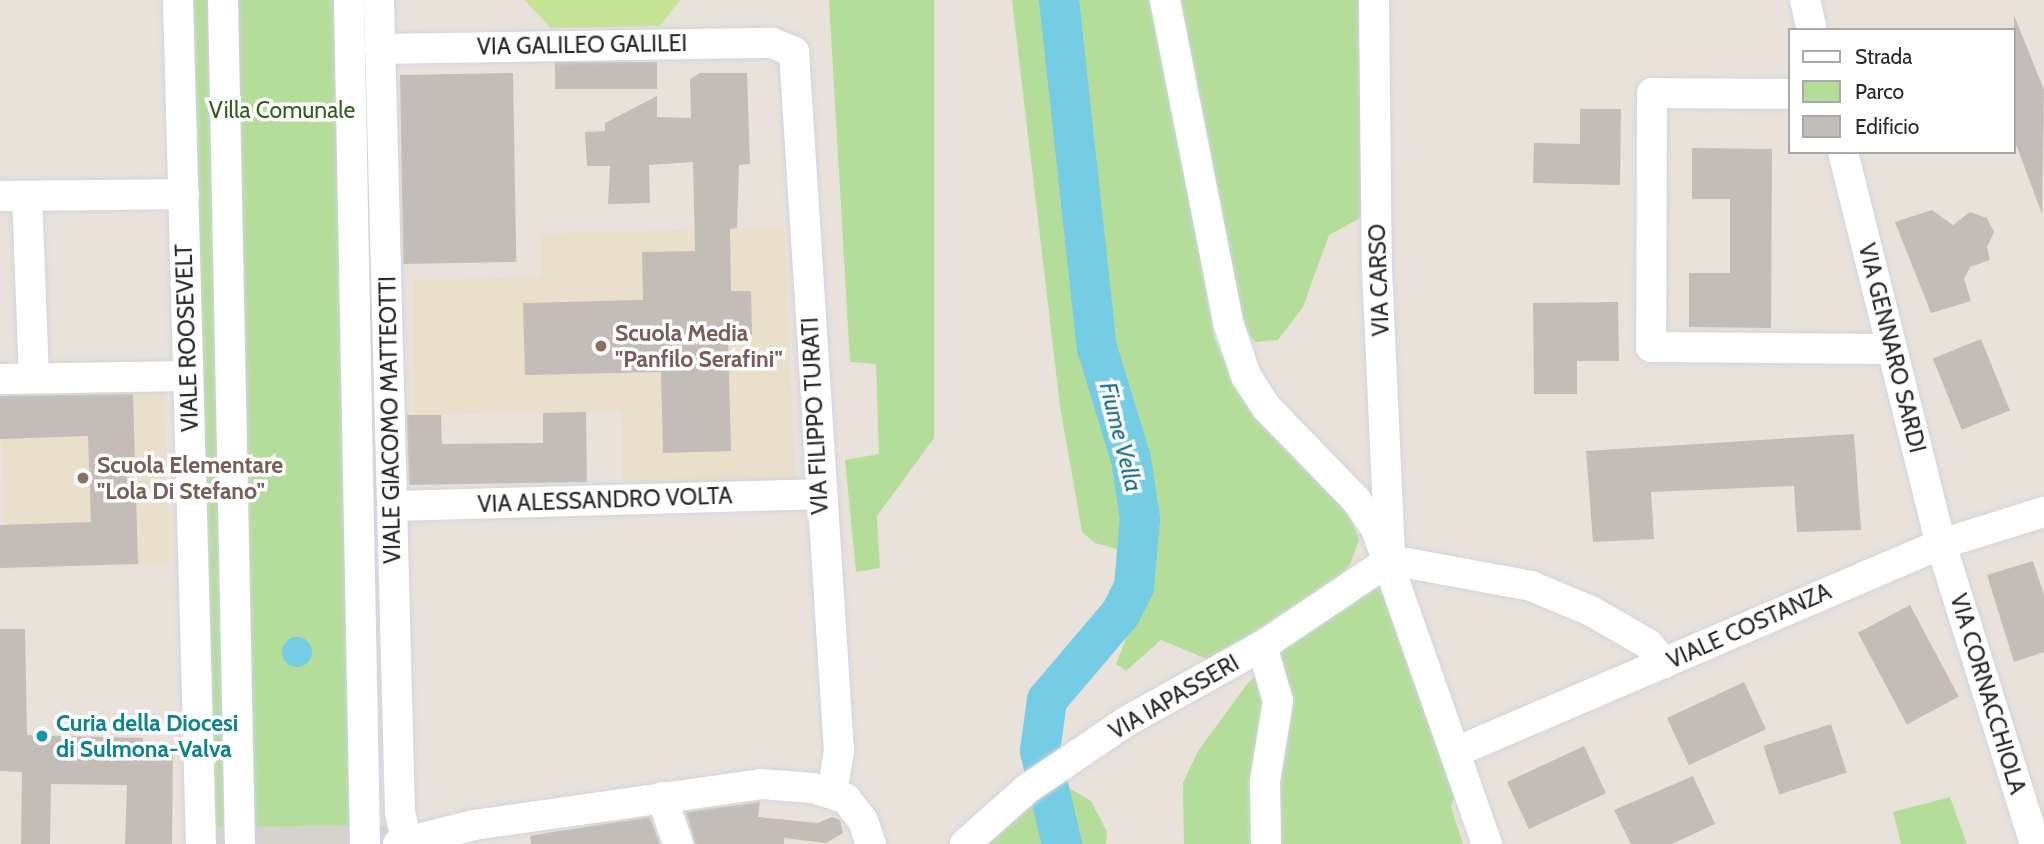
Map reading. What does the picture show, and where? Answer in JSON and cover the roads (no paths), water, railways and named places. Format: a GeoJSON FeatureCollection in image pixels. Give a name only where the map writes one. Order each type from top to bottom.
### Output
{"type":"FeatureCollection","features":[{"type":"Feature","properties":{"kind":"street","name":"VIALE ROOSEVELT"},"geometry":{"type":"LineString","coordinates":[[178,0],[201,844]]}},
{"type":"Feature","properties":{"kind":"street"},"geometry":{"type":"LineString","coordinates":[[223,0],[240,844]]}},
{"type":"Feature","properties":{"kind":"street"},"geometry":{"type":"LineString","coordinates":[[349,0],[365,844]]}},
{"type":"Feature","properties":{"kind":"street","name":"VIALE GIACOMO MATTEOTTI"},"geometry":{"type":"LineString","coordinates":[[379,0],[402,842]]}},
{"type":"Feature","properties":{"kind":"street"},"geometry":{"type":"LineString","coordinates":[[1165,0],[1229,324],[1246,376],[1267,408],[1356,500],[1390,560],[1458,751],[1487,844]]}},
{"type":"Feature","properties":{"kind":"street","name":"VIA CARSO"},"geometry":{"type":"LineString","coordinates":[[1374,0],[1377,269],[1390,560]]}},
{"type":"Feature","properties":{"kind":"street"},"geometry":{"type":"LineString","coordinates":[[1805,0],[1812,28]]}},
{"type":"Feature","properties":{"kind":"street","name":"VIA GALILEO GALILEI"},"geometry":{"type":"LineString","coordinates":[[380,49],[783,45]]}},
{"type":"Feature","properties":{"kind":"street","name":"VIA FILIPPO TURATI"},"geometry":{"type":"LineString","coordinates":[[783,45],[794,52],[795,61],[818,494],[839,751],[832,793]]}},
{"type":"Feature","properties":{"kind":"street"},"geometry":{"type":"LineString","coordinates":[[1788,94],[1652,93],[1651,347],[1892,349]]}},
{"type":"Feature","properties":{"kind":"street","name":"VIA GENNARO SARDI"},"geometry":{"type":"LineString","coordinates":[[1843,154],[1941,544]]}},
{"type":"Feature","properties":{"kind":"street"},"geometry":{"type":"LineString","coordinates":[[34,378],[14,196],[184,194]]}},
{"type":"Feature","properties":{"kind":"street"},"geometry":{"type":"LineString","coordinates":[[0,379],[188,376]]}},
{"type":"Feature","properties":{"kind":"street","name":"VIA ALESSANDRO VOLTA"},"geometry":{"type":"LineString","coordinates":[[393,506],[818,494]]}},
{"type":"Feature","properties":{"kind":"street","name":"VIALE COSTANZA"},"geometry":{"type":"LineString","coordinates":[[1458,751],[1941,544],[2044,512]]}},
{"type":"Feature","properties":{"kind":"street","name":"VIA CORNACCHIOLA"},"geometry":{"type":"LineString","coordinates":[[1941,544],[2035,844]]}},
{"type":"Feature","properties":{"kind":"street"},"geometry":{"type":"LineString","coordinates":[[1390,560],[1531,586],[1591,611],[1647,644],[1664,663]]}},
{"type":"Feature","properties":{"kind":"street","name":"VIA IAPASSERI"},"geometry":{"type":"LineString","coordinates":[[965,844],[1027,789],[1128,721],[1262,646],[1390,560]]}},
{"type":"Feature","properties":{"kind":"street"},"geometry":{"type":"LineString","coordinates":[[1262,646],[1278,701],[1265,781],[1266,844]]}},
{"type":"Feature","properties":{"kind":"street"},"geometry":{"type":"LineString","coordinates":[[402,842],[662,797],[761,784],[832,793],[856,808],[871,844]]}},
{"type":"Feature","properties":{"kind":"street"},"geometry":{"type":"LineString","coordinates":[[662,797],[678,844]]}},
{"type":"Feature","properties":{"kind":"water"},"geometry":{"type":"Polygon","coordinates":[[[297,637],[303,638],[311,646],[311,658],[303,666],[297,667],[291,666],[283,658],[282,652],[283,646],[291,638],[297,637]]]}},
{"type":"Feature","properties":{"kind":"waterway","name":"Fiume Vella"},"geometry":{"type":"LineString","coordinates":[[1059,0],[1097,348],[1131,459],[1140,519],[1134,587],[1120,614],[1047,700],[1040,751],[1062,844]]}},
{"type":"Feature","properties":{"kind":"place","name":"Scuola Media \"Panfilo Serafini\""},"geometry":{"type":"Point","coordinates":[601,346]}},
{"type":"Feature","properties":{"kind":"place","name":"Scuola Elementare \"Lola Di Stefano\""},"geometry":{"type":"Point","coordinates":[83,478]}},
{"type":"Feature","properties":{"kind":"place","name":"Curia della Diocesi di Sulmona-Valva"},"geometry":{"type":"Point","coordinates":[42,736]}},
{"type":"Feature","properties":{"kind":"park label","name":"Villa Comunale"},"geometry":{"type":"Point","coordinates":[282,110]}}]}
